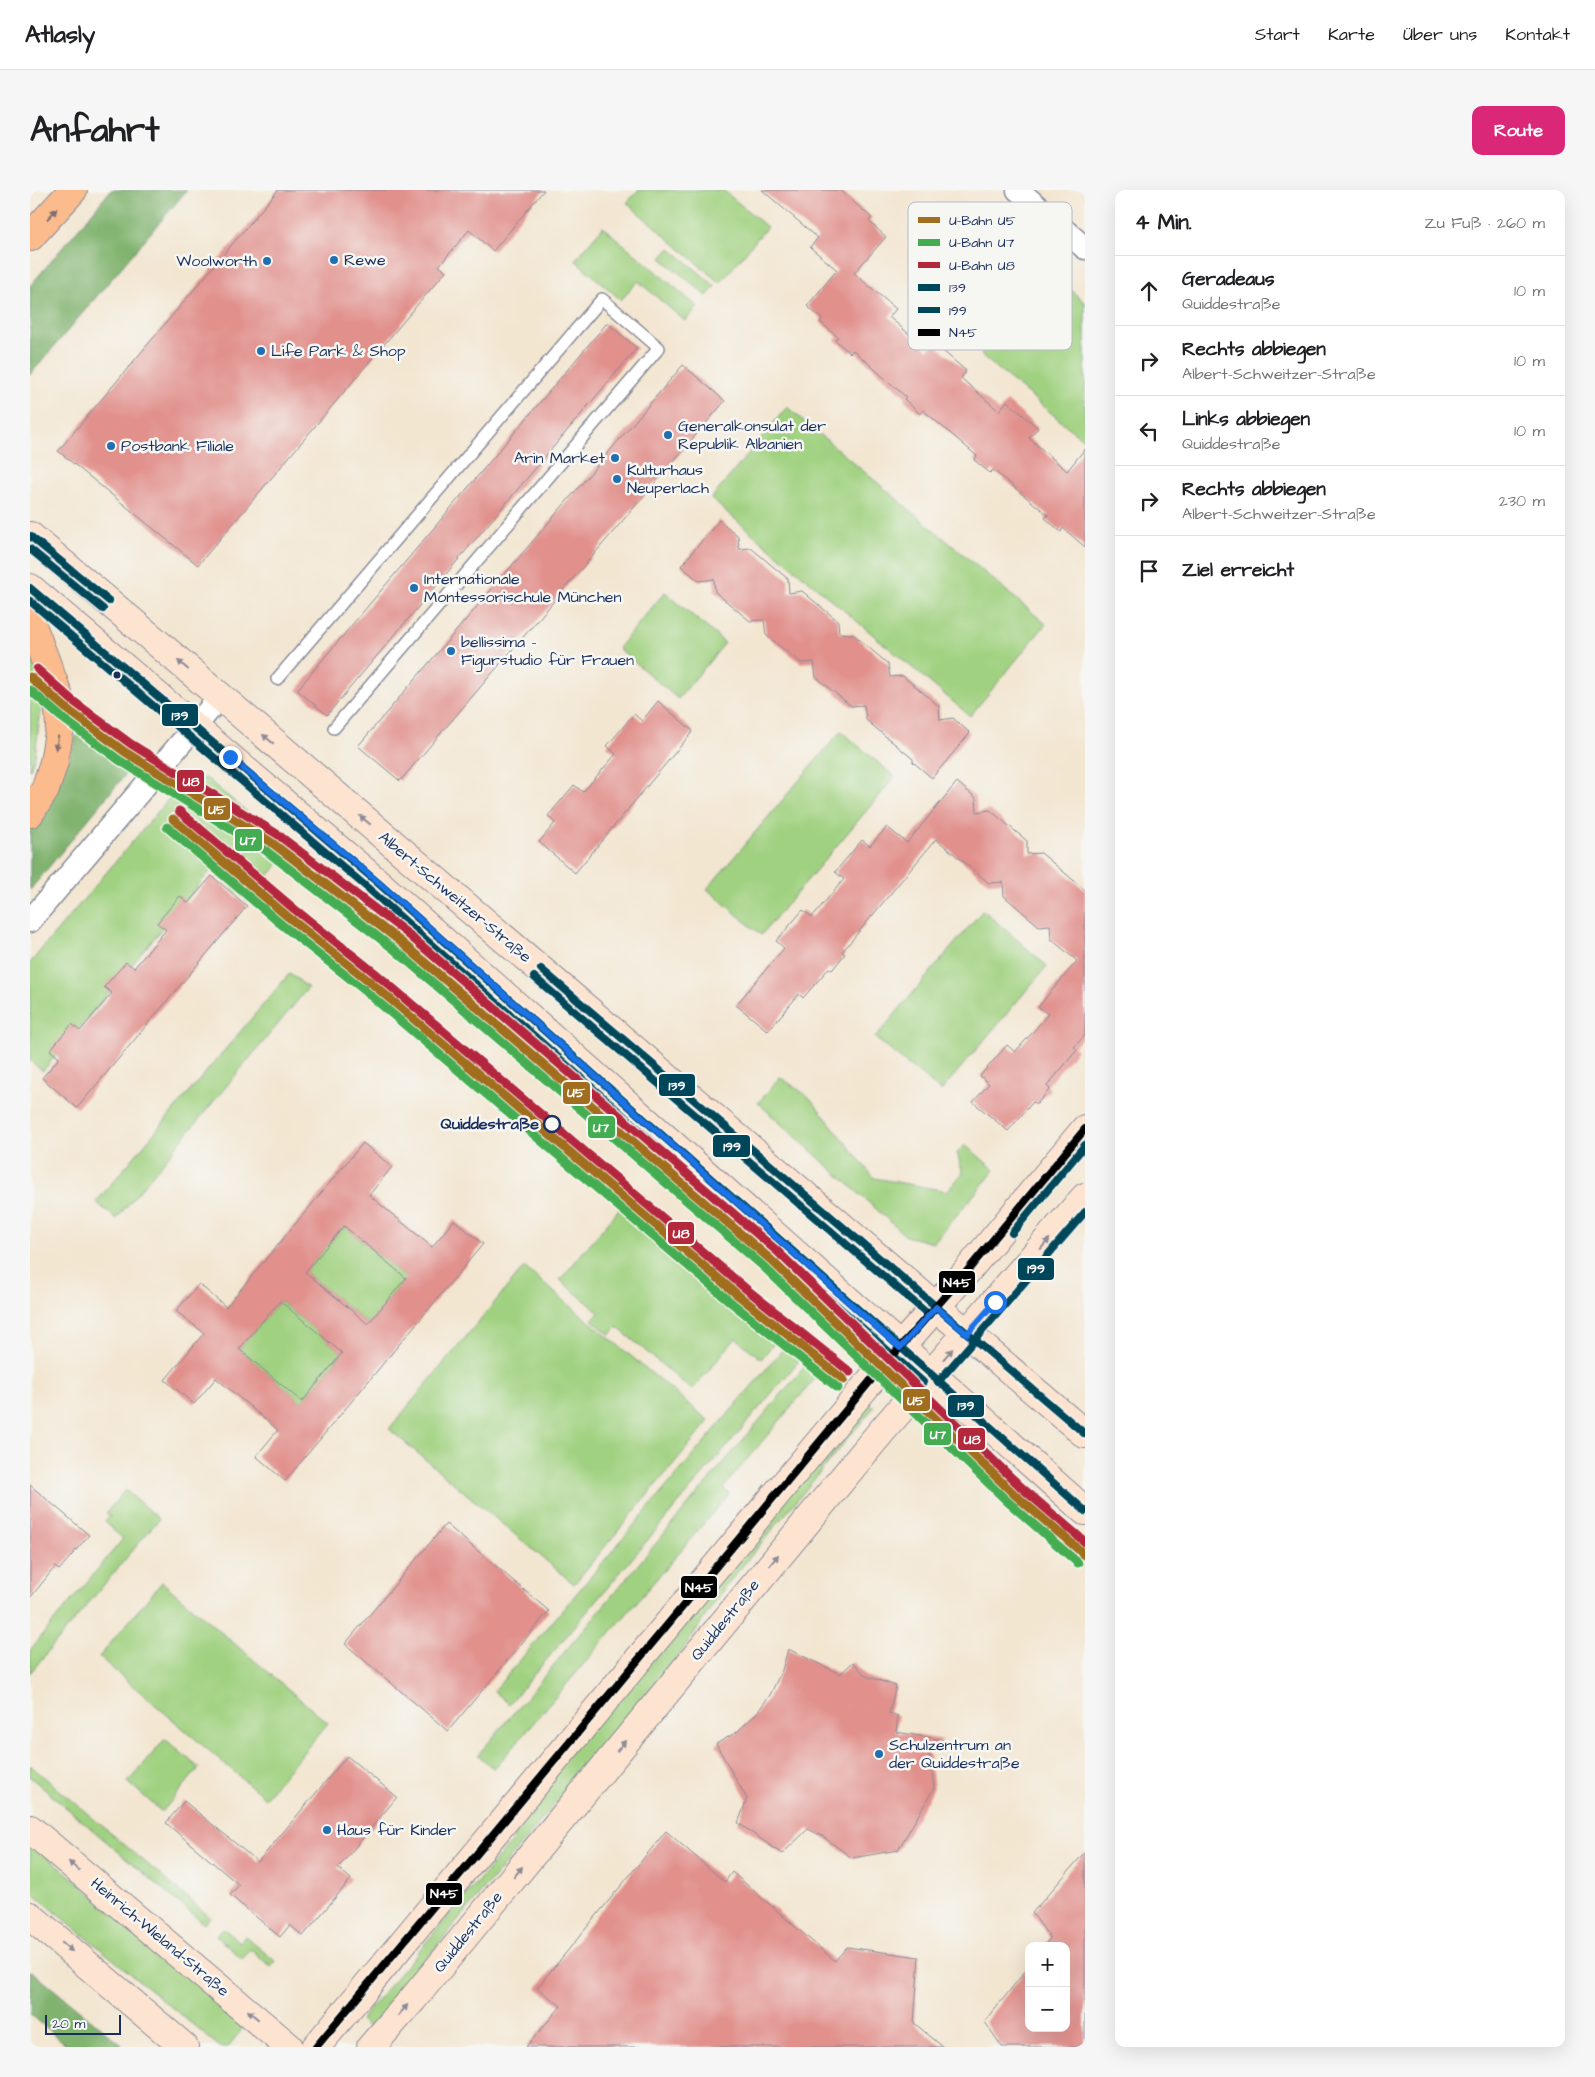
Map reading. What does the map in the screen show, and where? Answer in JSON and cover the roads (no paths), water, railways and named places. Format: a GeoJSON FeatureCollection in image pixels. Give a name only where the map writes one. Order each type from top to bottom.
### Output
{"type":"FeatureCollection","features":[{"type":"Feature","properties":{"kind":"highway"},"geometry":{"type":"LineString","coordinates":[[30,238],[73,190]]}},
{"type":"Feature","properties":{"kind":"highway"},"geometry":{"type":"LineString","coordinates":[[30,620],[58,694],[60,727],[54,762],[44,790],[30,814]]}},
{"type":"Feature","properties":{"kind":"main road","name":"Albert-Schweitzer-Straße"},"geometry":{"type":"LineString","coordinates":[[30,536],[1085,1434]]}},
{"type":"Feature","properties":{"kind":"main road"},"geometry":{"type":"LineString","coordinates":[[30,588],[378,882],[1085,1511]]}},
{"type":"Feature","properties":{"kind":"main road"},"geometry":{"type":"LineString","coordinates":[[316,2047],[498,1827],[1085,1129]]}},
{"type":"Feature","properties":{"kind":"main road","name":"Quiddestraße"},"geometry":{"type":"LineString","coordinates":[[371,2047],[420,1991],[795,1534],[930,1374],[1085,1197]]}},
{"type":"Feature","properties":{"kind":"main road","name":"Heinrich-Wieland-Straße"},"geometry":{"type":"LineString","coordinates":[[30,1829],[290,2047]]}},
{"type":"Feature","properties":{"kind":"main road"},"geometry":{"type":"LineString","coordinates":[[30,1916],[184,2047]]}},
{"type":"Feature","properties":{"kind":"street"},"geometry":{"type":"LineString","coordinates":[[1018,190],[1032,202]]}},
{"type":"Feature","properties":{"kind":"street"},"geometry":{"type":"LineString","coordinates":[[1072,237],[1085,248]]}},
{"type":"Feature","properties":{"kind":"street"},"geometry":{"type":"LineString","coordinates":[[30,921],[220,697]]}},
{"type":"Feature","properties":{"kind":"lane"},"geometry":{"type":"LineString","coordinates":[[277,679],[602,299],[659,348],[334,728]]}},
{"type":"Feature","properties":{"kind":"metro line","name":"U8"},"geometry":{"type":"LineString","coordinates":[[37,669],[73,701],[131,744],[277,834],[408,934],[777,1251],[1021,1487],[1085,1542]]}},
{"type":"Feature","properties":{"kind":"metro line","name":"U5"},"geometry":{"type":"LineString","coordinates":[[30,677],[67,709],[125,752],[271,842],[401,942],[770,1259],[1014,1494],[1085,1555]]}},
{"type":"Feature","properties":{"kind":"metro line","name":"U7"},"geometry":{"type":"LineString","coordinates":[[30,690],[61,717],[119,760],[265,850],[395,950],[763,1266],[1007,1501],[1078,1563]]}},
{"type":"Feature","properties":{"kind":"metro line","name":"U8"},"geometry":{"type":"LineString","coordinates":[[179,811],[293,908],[375,973],[745,1288],[850,1372]]}},
{"type":"Feature","properties":{"kind":"metro line","name":"U5"},"geometry":{"type":"LineString","coordinates":[[173,819],[287,916],[369,981],[739,1296],[844,1380]]}},
{"type":"Feature","properties":{"kind":"metro line","name":"U7"},"geometry":{"type":"LineString","coordinates":[[167,827],[281,924],[363,989],[733,1304],[838,1388]]}},
{"type":"Feature","properties":{"kind":"place","name":"Rewe"},"geometry":{"type":"Point","coordinates":[334,260]}},
{"type":"Feature","properties":{"kind":"place","name":"Woolworth"},"geometry":{"type":"Point","coordinates":[267,261]}},
{"type":"Feature","properties":{"kind":"place","name":"Life Park & Shop"},"geometry":{"type":"Point","coordinates":[261,351]}},
{"type":"Feature","properties":{"kind":"place","name":"Generalkonsulat der Republik Albanien"},"geometry":{"type":"Point","coordinates":[668,435]}},
{"type":"Feature","properties":{"kind":"place","name":"Postbank Filiale"},"geometry":{"type":"Point","coordinates":[111,446]}},
{"type":"Feature","properties":{"kind":"place","name":"Arin Market"},"geometry":{"type":"Point","coordinates":[615,458]}},
{"type":"Feature","properties":{"kind":"place","name":"Kulturhaus Neuperlach"},"geometry":{"type":"Point","coordinates":[617,479]}},
{"type":"Feature","properties":{"kind":"place","name":"Internationale Montessorischule München"},"geometry":{"type":"Point","coordinates":[414,588]}},
{"type":"Feature","properties":{"kind":"place","name":"bellissima - Figurstudio für Frauen"},"geometry":{"type":"Point","coordinates":[451,651]}},
{"type":"Feature","properties":{"kind":"place","name":"Quiddestraße"},"geometry":{"type":"Point","coordinates":[552,1124]}},
{"type":"Feature","properties":{"kind":"place","name":"Schulzentrum an der Quiddestraße"},"geometry":{"type":"Point","coordinates":[879,1754]}},
{"type":"Feature","properties":{"kind":"place","name":"Haus für Kinder"},"geometry":{"type":"Point","coordinates":[327,1830]}}]}
